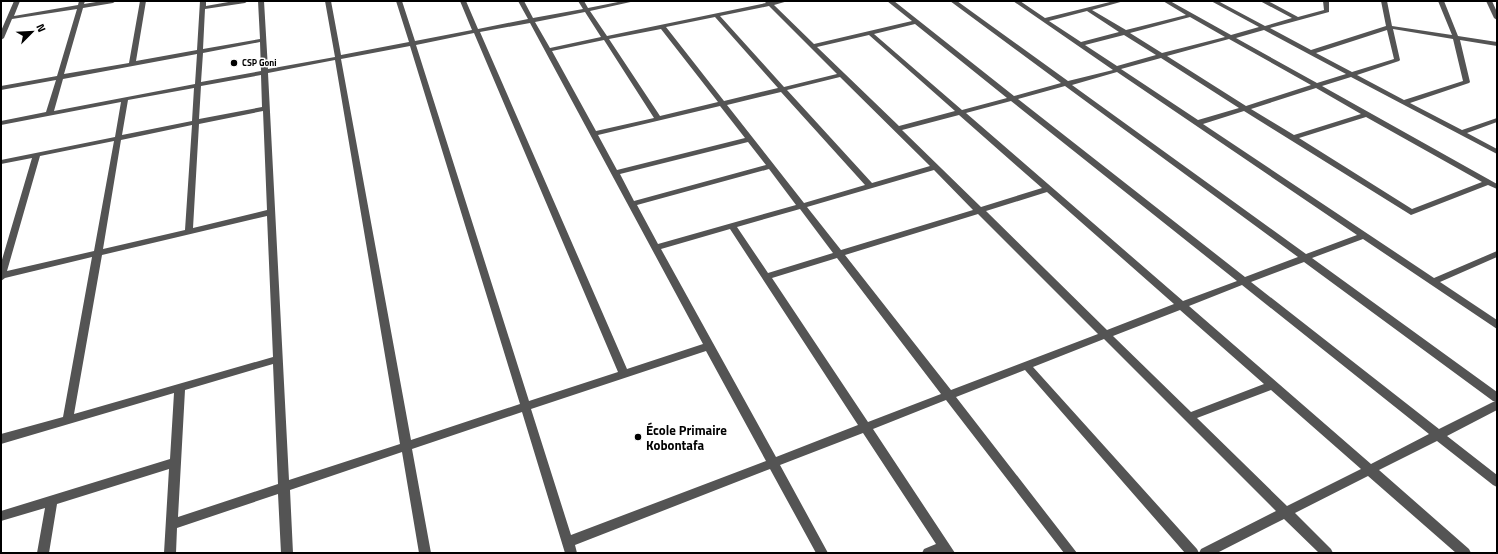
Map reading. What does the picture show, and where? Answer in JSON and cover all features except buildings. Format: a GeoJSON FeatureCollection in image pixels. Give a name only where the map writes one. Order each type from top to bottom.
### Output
{"type":"FeatureCollection","features":[{"type":"Feature","properties":{"kind":"street"},"geometry":{"type":"LineString","coordinates":[[1,38],[17,1]]}},
{"type":"Feature","properties":{"kind":"street"},"geometry":{"type":"LineString","coordinates":[[10,18],[82,4],[113,1]]}},
{"type":"Feature","properties":{"kind":"street"},"geometry":{"type":"LineString","coordinates":[[132,64],[143,1]]}},
{"type":"Feature","properties":{"kind":"street"},"geometry":{"type":"LineString","coordinates":[[189,231],[203,5],[245,1]]}},
{"type":"Feature","properties":{"kind":"street"},"geometry":{"type":"LineString","coordinates":[[261,1],[287,553]]}},
{"type":"Feature","properties":{"kind":"street"},"geometry":{"type":"LineString","coordinates":[[328,1],[425,553]]}},
{"type":"Feature","properties":{"kind":"street"},"geometry":{"type":"LineString","coordinates":[[399,1],[571,553]]}},
{"type":"Feature","properties":{"kind":"street"},"geometry":{"type":"LineString","coordinates":[[462,1],[624,374]]}},
{"type":"Feature","properties":{"kind":"street"},"geometry":{"type":"LineString","coordinates":[[521,1],[822,553]]}},
{"type":"Feature","properties":{"kind":"street"},"geometry":{"type":"LineString","coordinates":[[581,1],[658,119]]}},
{"type":"Feature","properties":{"kind":"street"},"geometry":{"type":"LineString","coordinates":[[1,123],[632,1]]}},
{"type":"Feature","properties":{"kind":"street"},"geometry":{"type":"LineString","coordinates":[[548,50],[768,3],[785,1]]}},
{"type":"Feature","properties":{"kind":"street"},"geometry":{"type":"LineString","coordinates":[[890,1],[1497,482]]}},
{"type":"Feature","properties":{"kind":"street"},"geometry":{"type":"LineString","coordinates":[[953,1],[1497,398]]}},
{"type":"Feature","properties":{"kind":"street"},"geometry":{"type":"LineString","coordinates":[[1016,1],[1497,325]]}},
{"type":"Feature","properties":{"kind":"street"},"geometry":{"type":"LineString","coordinates":[[1044,20],[1121,1]]}},
{"type":"Feature","properties":{"kind":"street"},"geometry":{"type":"LineString","coordinates":[[1166,1],[1497,187]]}},
{"type":"Feature","properties":{"kind":"street"},"geometry":{"type":"LineString","coordinates":[[1214,1],[1497,152]]}},
{"type":"Feature","properties":{"kind":"street"},"geometry":{"type":"LineString","coordinates":[[1262,1],[1298,19]]}},
{"type":"Feature","properties":{"kind":"street"},"geometry":{"type":"LineString","coordinates":[[897,129],[1067,84],[1161,56],[1327,11],[1326,1]]}},
{"type":"Feature","properties":{"kind":"street"},"geometry":{"type":"LineString","coordinates":[[1198,123],[1397,60],[1384,1]]}},
{"type":"Feature","properties":{"kind":"street"},"geometry":{"type":"LineString","coordinates":[[1404,102],[1467,82],[1456,38],[1441,1]]}},
{"type":"Feature","properties":{"kind":"street"},"geometry":{"type":"LineString","coordinates":[[1489,1],[1497,18]]}},
{"type":"Feature","properties":{"kind":"street"},"geometry":{"type":"LineString","coordinates":[[768,3],[1327,553]]}},
{"type":"Feature","properties":{"kind":"street"},"geometry":{"type":"LineString","coordinates":[[49,114],[82,4]]}},
{"type":"Feature","properties":{"kind":"street"},"geometry":{"type":"LineString","coordinates":[[1087,9],[1411,212],[1488,182]]}},
{"type":"Feature","properties":{"kind":"street"},"geometry":{"type":"LineString","coordinates":[[716,15],[870,186]]}},
{"type":"Feature","properties":{"kind":"street"},"geometry":{"type":"LineString","coordinates":[[1081,44],[1192,15]]}},
{"type":"Feature","properties":{"kind":"street"},"geometry":{"type":"LineString","coordinates":[[812,46],[917,22]]}},
{"type":"Feature","properties":{"kind":"street"},"geometry":{"type":"LineString","coordinates":[[662,26],[1071,553]]}},
{"type":"Feature","properties":{"kind":"street"},"geometry":{"type":"LineString","coordinates":[[1310,52],[1390,27],[1497,44]]}},
{"type":"Feature","properties":{"kind":"street"},"geometry":{"type":"LineString","coordinates":[[870,32],[1465,553]]}},
{"type":"Feature","properties":{"kind":"street"},"geometry":{"type":"LineString","coordinates":[[1,88],[263,40]]}},
{"type":"Feature","properties":{"kind":"street"},"geometry":{"type":"LineString","coordinates":[[594,134],[842,75]]}},
{"type":"Feature","properties":{"kind":"street"},"geometry":{"type":"LineString","coordinates":[[68,419],[125,99]]}},
{"type":"Feature","properties":{"kind":"street"},"geometry":{"type":"LineString","coordinates":[[1,162],[266,108]]}},
{"type":"Feature","properties":{"kind":"street"},"geometry":{"type":"LineString","coordinates":[[1293,138],[1367,114]]}},
{"type":"Feature","properties":{"kind":"street"},"geometry":{"type":"LineString","coordinates":[[1461,133],[1497,120]]}},
{"type":"Feature","properties":{"kind":"street"},"geometry":{"type":"LineString","coordinates":[[615,174],[750,139]]}},
{"type":"Feature","properties":{"kind":"street"},"geometry":{"type":"LineString","coordinates":[[1,277],[37,155]]}},
{"type":"Feature","properties":{"kind":"street"},"geometry":{"type":"LineString","coordinates":[[632,204],[771,166]]}},
{"type":"Feature","properties":{"kind":"street"},"geometry":{"type":"LineString","coordinates":[[656,248],[936,167]]}},
{"type":"Feature","properties":{"kind":"street"},"geometry":{"type":"LineString","coordinates":[[766,277],[1048,189]]}},
{"type":"Feature","properties":{"kind":"street"},"geometry":{"type":"LineString","coordinates":[[1,277],[271,212]]}},
{"type":"Feature","properties":{"kind":"street"},"geometry":{"type":"LineString","coordinates":[[732,226],[947,549],[928,553]]}},
{"type":"Feature","properties":{"kind":"street"},"geometry":{"type":"LineString","coordinates":[[568,542],[1364,235]]}},
{"type":"Feature","properties":{"kind":"street"},"geometry":{"type":"LineString","coordinates":[[1433,282],[1497,254]]}},
{"type":"Feature","properties":{"kind":"street"},"geometry":{"type":"LineString","coordinates":[[172,524],[709,346]]}},
{"type":"Feature","properties":{"kind":"street"},"geometry":{"type":"LineString","coordinates":[[1,439],[278,359]]}},
{"type":"Feature","properties":{"kind":"street"},"geometry":{"type":"LineString","coordinates":[[1026,365],[1193,553]]}},
{"type":"Feature","properties":{"kind":"street"},"geometry":{"type":"LineString","coordinates":[[1189,417],[1272,385]]}},
{"type":"Feature","properties":{"kind":"street"},"geometry":{"type":"LineString","coordinates":[[170,553],[180,387]]}},
{"type":"Feature","properties":{"kind":"street"},"geometry":{"type":"LineString","coordinates":[[1205,553],[1497,405]]}},
{"type":"Feature","properties":{"kind":"street"},"geometry":{"type":"LineString","coordinates":[[1,516],[176,462]]}},
{"type":"Feature","properties":{"kind":"street"},"geometry":{"type":"LineString","coordinates":[[43,553],[52,500]]}},
{"type":"Feature","properties":{"kind":"place","name":"CSP Goni"},"geometry":{"type":"Point","coordinates":[234,63]}},
{"type":"Feature","properties":{"kind":"place","name":"École Primaire Kobontafa"},"geometry":{"type":"Point","coordinates":[638,437]}}]}
